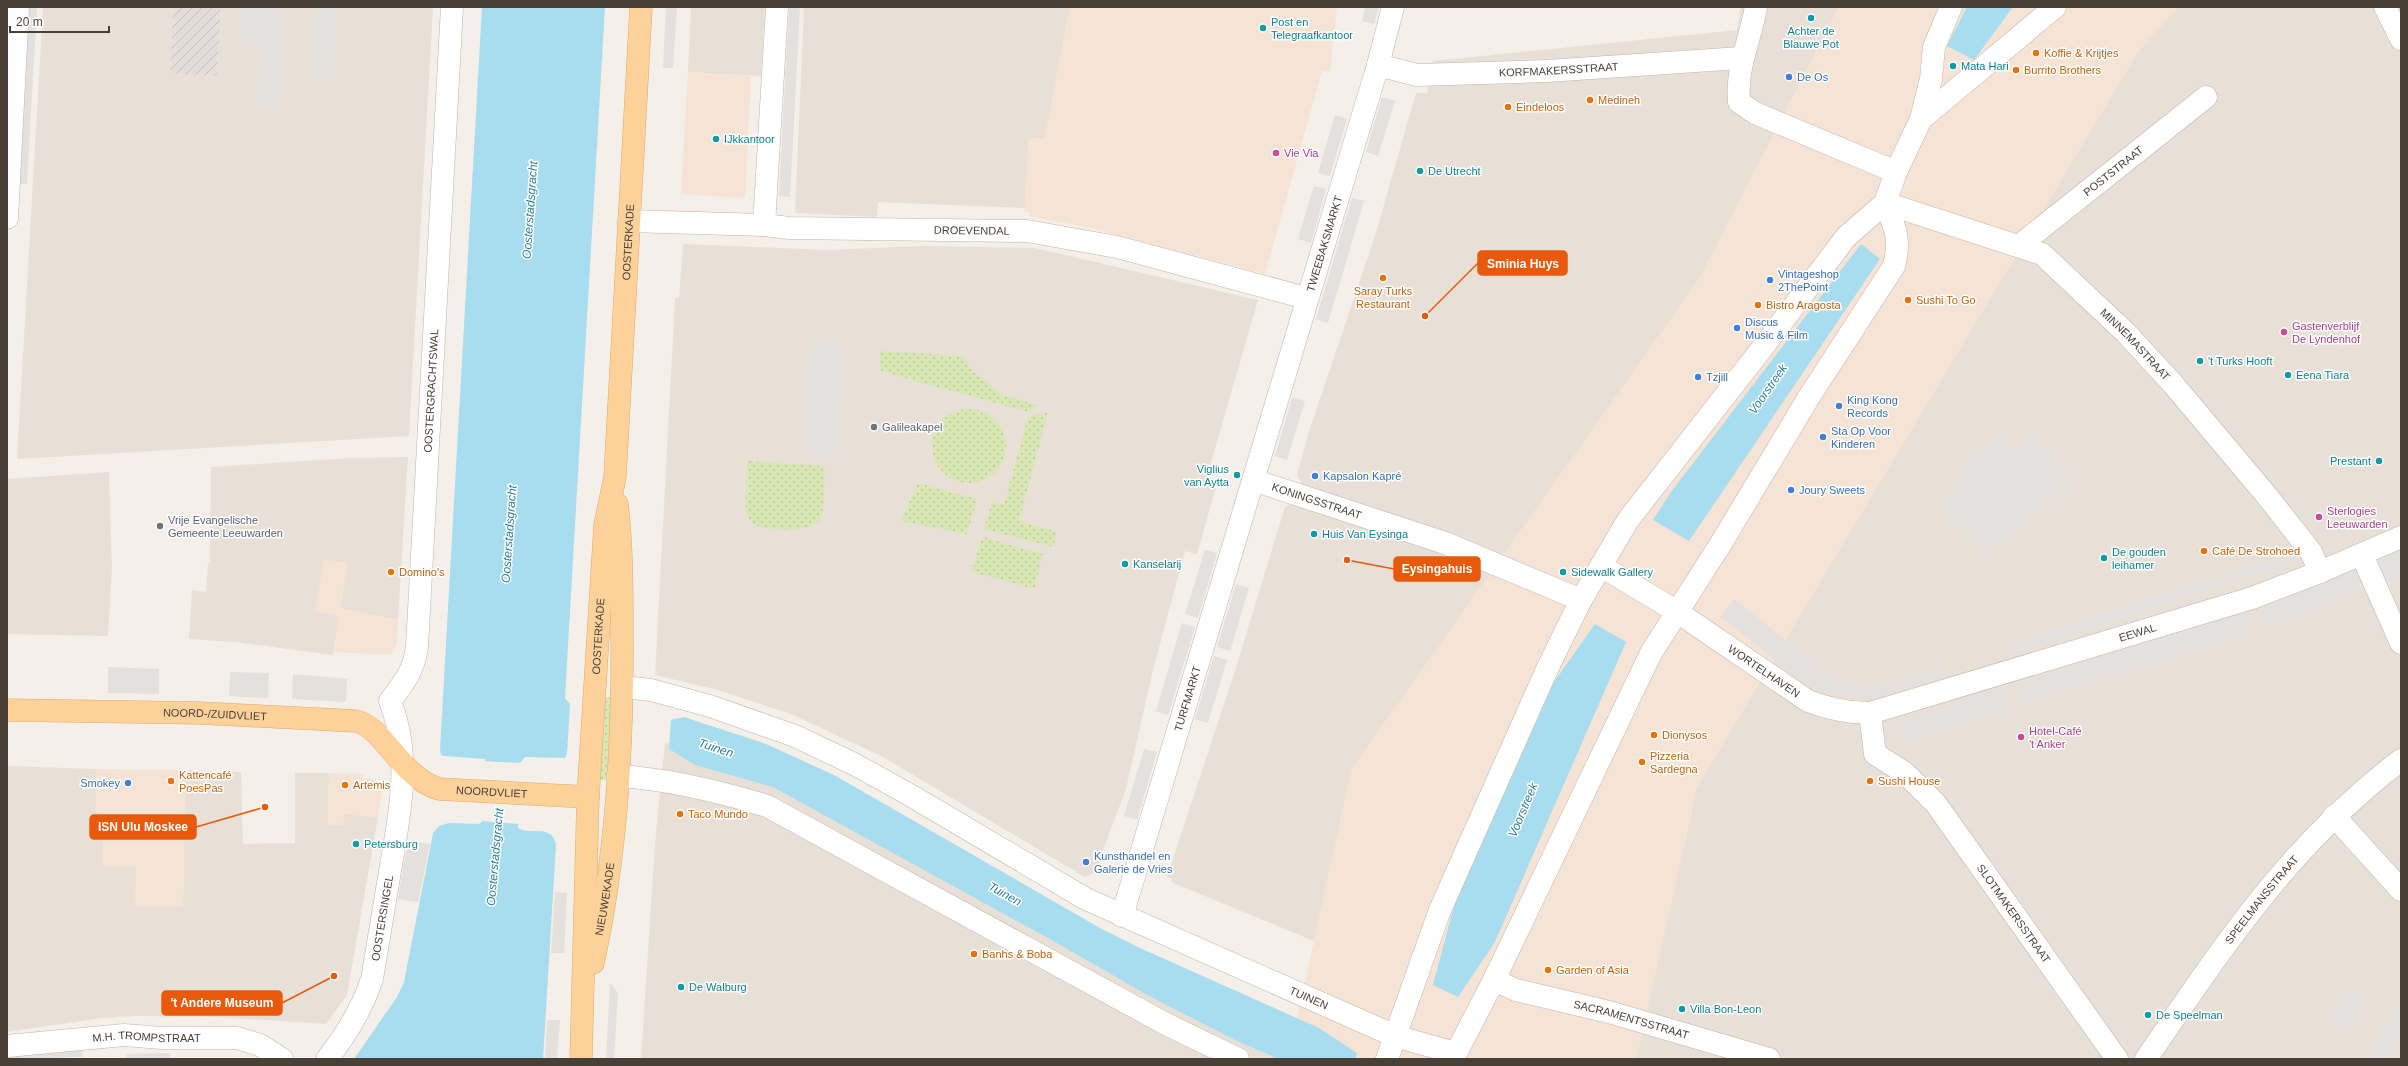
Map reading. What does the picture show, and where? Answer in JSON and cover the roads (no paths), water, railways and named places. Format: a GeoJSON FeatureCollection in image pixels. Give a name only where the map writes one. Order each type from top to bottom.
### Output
{"type":"FeatureCollection","features":[{"type":"Feature","properties":{"kind":"main road","name":"OOSTERKADE"},"geometry":{"type":"LineString","coordinates":[[588,797],[605,525],[615,477],[641,7]]}},
{"type":"Feature","properties":{"kind":"main road","name":"OOSTERKADE"},"geometry":{"type":"LineString","coordinates":[[615,477],[620,526],[623,687],[617,798]]}},
{"type":"Feature","properties":{"kind":"main road","name":"NOORD-/ZUIDVLIET"},"geometry":{"type":"LineString","coordinates":[[7,710],[198,713],[356,721],[371,728],[403,765]]}},
{"type":"Feature","properties":{"kind":"main road","name":"NOORDVLIET"},"geometry":{"type":"LineString","coordinates":[[403,765],[427,785],[439,789],[588,797]]}},
{"type":"Feature","properties":{"kind":"main road","name":"NIEUWEKADE"},"geometry":{"type":"LineString","coordinates":[[581,1059],[584,1000],[583,923],[588,797]]}},
{"type":"Feature","properties":{"kind":"main road","name":"NIEUWEKADE"},"geometry":{"type":"LineString","coordinates":[[584,1000],[610,874],[617,798]]}},
{"type":"Feature","properties":{"kind":"street"},"geometry":{"type":"LineString","coordinates":[[7,218],[18,7]]}},
{"type":"Feature","properties":{"kind":"street","name":"OOSTERGRACHTSWAL"},"geometry":{"type":"LineString","coordinates":[[403,765],[399,730],[390,701],[410,675],[415,662],[417,647],[452,7]]}},
{"type":"Feature","properties":{"kind":"street"},"geometry":{"type":"LineString","coordinates":[[764,225],[777,7]]}},
{"type":"Feature","properties":{"kind":"street","name":"TWEEBAKSMARKT"},"geometry":{"type":"LineString","coordinates":[[1253,480],[1306,298],[1378,64],[1392,7]]}},
{"type":"Feature","properties":{"kind":"street"},"geometry":{"type":"LineString","coordinates":[[1756,7],[1751,35],[1741,58],[1737,82],[1739,102],[1755,113],[1896,172]]}},
{"type":"Feature","properties":{"kind":"street"},"geometry":{"type":"LineString","coordinates":[[1386,1059],[1443,903],[1548,667],[1581,600],[1628,520],[1760,351],[1846,237],[1885,203],[1896,172],[1921,119],[1931,79],[1934,47],[1951,7]]}},
{"type":"Feature","properties":{"kind":"street"},"geometry":{"type":"LineString","coordinates":[[1921,119],[2054,7]]}},
{"type":"Feature","properties":{"kind":"street"},"geometry":{"type":"LineString","coordinates":[[2385,7],[2401,39]]}},
{"type":"Feature","properties":{"kind":"street","name":"KORFMAKERSSTRAAT"},"geometry":{"type":"LineString","coordinates":[[1378,64],[1417,75],[1547,71],[1741,58]]}},
{"type":"Feature","properties":{"kind":"street","name":"POSTSTRAAT"},"geometry":{"type":"LineString","coordinates":[[2020,245],[2206,97]]}},
{"type":"Feature","properties":{"kind":"street"},"geometry":{"type":"LineString","coordinates":[[1454,1056],[1494,980],[1651,653],[1676,611],[1716,552],[1808,397],[1894,266],[1898,248],[1897,240],[1885,203]]}},
{"type":"Feature","properties":{"kind":"street","name":"MINNEMASTRAAT"},"geometry":{"type":"LineString","coordinates":[[1885,203],[2020,245],[2042,254],[2126,333],[2157,367],[2268,496],[2311,552],[2320,572]]}},
{"type":"Feature","properties":{"kind":"street","name":"DROEVENDAL"},"geometry":{"type":"LineString","coordinates":[[629,221],[764,225],[789,228],[1027,231],[1117,247],[1306,298]]}},
{"type":"Feature","properties":{"kind":"street","name":"KONINGSSTRAAT"},"geometry":{"type":"LineString","coordinates":[[1253,480],[1445,543],[1581,600]]}},
{"type":"Feature","properties":{"kind":"street","name":"TURFMARKT"},"geometry":{"type":"LineString","coordinates":[[1122,916],[1253,480]]}},
{"type":"Feature","properties":{"kind":"street","name":"EEWAL"},"geometry":{"type":"LineString","coordinates":[[1870,713],[2252,598],[2320,572],[2401,538]]}},
{"type":"Feature","properties":{"kind":"street"},"geometry":{"type":"LineString","coordinates":[[2362,555],[2401,643]]}},
{"type":"Feature","properties":{"kind":"street","name":"WORTELHAVEN"},"geometry":{"type":"LineString","coordinates":[[1601,566],[1676,611],[1808,701],[1828,709],[1850,713],[1870,713]]}},
{"type":"Feature","properties":{"kind":"street","name":"TUINEN"},"geometry":{"type":"LineString","coordinates":[[623,687],[651,690],[710,706],[795,736],[854,764],[910,795],[1086,899],[1395,1036],[1454,1056]]}},
{"type":"Feature","properties":{"kind":"street","name":"SLOTMAKERSSTRAAT"},"geometry":{"type":"LineString","coordinates":[[1870,713],[1875,754],[1905,773],[1936,804],[2117,1059]]}},
{"type":"Feature","properties":{"kind":"street","name":"SPEELMANSSTRAAT"},"geometry":{"type":"LineString","coordinates":[[2146,1059],[2229,937],[2293,859],[2334,816],[2368,785],[2401,760]]}},
{"type":"Feature","properties":{"kind":"street","name":"OOSTERSINGEL"},"geometry":{"type":"LineString","coordinates":[[327,1059],[346,1034],[364,1001],[372,979],[401,808],[403,765]]}},
{"type":"Feature","properties":{"kind":"street"},"geometry":{"type":"LineString","coordinates":[[618,776],[667,781],[729,794],[767,806],[1164,1023],[1238,1059]]}},
{"type":"Feature","properties":{"kind":"street"},"geometry":{"type":"LineString","coordinates":[[2334,816],[2401,890]]}},
{"type":"Feature","properties":{"kind":"street","name":"SACRAMENTSSTRAAT"},"geometry":{"type":"LineString","coordinates":[[1494,980],[1516,990],[1609,1012],[1769,1059]]}},
{"type":"Feature","properties":{"kind":"street","name":"M.H. TROMPSTRAAT"},"geometry":{"type":"LineString","coordinates":[[7,1046],[124,1034],[162,1038],[237,1038],[260,1045],[282,1059]]}},
{"type":"Feature","properties":{"kind":"water","name":"Oosterstadsgracht"},"geometry":{"type":"Polygon","coordinates":[[[482,7],[605,7],[565,698],[570,704],[567,754],[565,758],[525,757],[520,763],[518,828],[529,831],[546,832],[554,838],[556,845],[543,1059],[354,1059],[397,997],[404,982],[433,833],[439,826],[449,823],[479,824],[482,822],[485,759],[444,756],[441,755],[440,750],[482,7]]]}},
{"type":"Feature","properties":{"kind":"water"},"geometry":{"type":"Polygon","coordinates":[[[1967,7],[2013,7],[1974,60],[1947,46],[1967,7]]]}},
{"type":"Feature","properties":{"kind":"water","name":"Voorstreek"},"geometry":{"type":"Polygon","coordinates":[[[1861,244],[1880,259],[1689,541],[1653,520],[1671,492],[1861,244]]]}},
{"type":"Feature","properties":{"kind":"water","name":"Voorstreek"},"geometry":{"type":"Polygon","coordinates":[[[1595,624],[1626,642],[1495,942],[1458,997],[1433,985],[1454,906],[1554,682],[1595,624]]]}},
{"type":"Feature","properties":{"kind":"water","name":"Tuinen"},"geometry":{"type":"Polygon","coordinates":[[[684,717],[766,744],[834,775],[1100,928],[1140,948],[1319,1028],[1357,1053],[1355,1059],[1279,1059],[1237,1041],[1151,997],[1055,942],[773,787],[695,765],[669,749],[671,720],[684,717]]]}},
{"type":"Feature","properties":{"kind":"place","name":"Achter de Blauwe Pot"},"geometry":{"type":"Point","coordinates":[1811,18]}},
{"type":"Feature","properties":{"kind":"place","name":"Post en Telegraafkantoor"},"geometry":{"type":"Point","coordinates":[1263,28]}},
{"type":"Feature","properties":{"kind":"place","name":"Koffie & Krijtjes"},"geometry":{"type":"Point","coordinates":[2036,53]}},
{"type":"Feature","properties":{"kind":"place","name":"Mata Hari"},"geometry":{"type":"Point","coordinates":[1953,66]}},
{"type":"Feature","properties":{"kind":"place","name":"Burrito Brothers"},"geometry":{"type":"Point","coordinates":[2016,70]}},
{"type":"Feature","properties":{"kind":"place","name":"De Os"},"geometry":{"type":"Point","coordinates":[1789,77]}},
{"type":"Feature","properties":{"kind":"place","name":"Medineh"},"geometry":{"type":"Point","coordinates":[1590,100]}},
{"type":"Feature","properties":{"kind":"place","name":"Eindeloos"},"geometry":{"type":"Point","coordinates":[1508,107]}},
{"type":"Feature","properties":{"kind":"place","name":"IJkkantoor"},"geometry":{"type":"Point","coordinates":[716,139]}},
{"type":"Feature","properties":{"kind":"place","name":"Vie Via"},"geometry":{"type":"Point","coordinates":[1276,153]}},
{"type":"Feature","properties":{"kind":"place","name":"De Utrecht"},"geometry":{"type":"Point","coordinates":[1420,171]}},
{"type":"Feature","properties":{"kind":"place","name":"Saray Turks Restaurant"},"geometry":{"type":"Point","coordinates":[1383,278]}},
{"type":"Feature","properties":{"kind":"place","name":"Vintageshop 2ThePoint"},"geometry":{"type":"Point","coordinates":[1770,280]}},
{"type":"Feature","properties":{"kind":"place","name":"Sushi To Go"},"geometry":{"type":"Point","coordinates":[1908,300]}},
{"type":"Feature","properties":{"kind":"place","name":"Bistro Aragosta"},"geometry":{"type":"Point","coordinates":[1758,305]}},
{"type":"Feature","properties":{"kind":"place","name":"Sminia Huys"},"geometry":{"type":"Point","coordinates":[1425,316]}},
{"type":"Feature","properties":{"kind":"place","name":"Discus Music & Film"},"geometry":{"type":"Point","coordinates":[1737,328]}},
{"type":"Feature","properties":{"kind":"place","name":"Gastenverblijf De Lyndenhof"},"geometry":{"type":"Point","coordinates":[2284,332]}},
{"type":"Feature","properties":{"kind":"place","name":"'t Turks Hooft"},"geometry":{"type":"Point","coordinates":[2200,361]}},
{"type":"Feature","properties":{"kind":"place","name":"Eena Tiara"},"geometry":{"type":"Point","coordinates":[2288,375]}},
{"type":"Feature","properties":{"kind":"place","name":"Tzjill"},"geometry":{"type":"Point","coordinates":[1698,377]}},
{"type":"Feature","properties":{"kind":"place","name":"King Kong Records"},"geometry":{"type":"Point","coordinates":[1839,406]}},
{"type":"Feature","properties":{"kind":"place","name":"Galileakapel"},"geometry":{"type":"Point","coordinates":[874,427]}},
{"type":"Feature","properties":{"kind":"place","name":"Sta Op Voor Kinderen"},"geometry":{"type":"Point","coordinates":[1823,437]}},
{"type":"Feature","properties":{"kind":"place","name":"Prestant"},"geometry":{"type":"Point","coordinates":[2379,461]}},
{"type":"Feature","properties":{"kind":"place","name":"Viglius van Aytta"},"geometry":{"type":"Point","coordinates":[1237,475]}},
{"type":"Feature","properties":{"kind":"place","name":"Kapsalon Kapré"},"geometry":{"type":"Point","coordinates":[1315,476]}},
{"type":"Feature","properties":{"kind":"place","name":"Joury Sweets"},"geometry":{"type":"Point","coordinates":[1791,490]}},
{"type":"Feature","properties":{"kind":"place","name":"Sterlogies Leeuwarden"},"geometry":{"type":"Point","coordinates":[2319,517]}},
{"type":"Feature","properties":{"kind":"place","name":"Vrije Evangelische Gemeente Leeuwarden"},"geometry":{"type":"Point","coordinates":[160,526]}},
{"type":"Feature","properties":{"kind":"place","name":"Huis Van Eysinga"},"geometry":{"type":"Point","coordinates":[1314,534]}},
{"type":"Feature","properties":{"kind":"place","name":"Café De Strohoed"},"geometry":{"type":"Point","coordinates":[2204,551]}},
{"type":"Feature","properties":{"kind":"place","name":"De gouden leihamer"},"geometry":{"type":"Point","coordinates":[2104,558]}},
{"type":"Feature","properties":{"kind":"place","name":"Eysingahuis"},"geometry":{"type":"Point","coordinates":[1347,560]}},
{"type":"Feature","properties":{"kind":"place","name":"Kanselarij"},"geometry":{"type":"Point","coordinates":[1125,564]}},
{"type":"Feature","properties":{"kind":"place","name":"Domino's"},"geometry":{"type":"Point","coordinates":[391,572]}},
{"type":"Feature","properties":{"kind":"place","name":"Sidewalk Gallery"},"geometry":{"type":"Point","coordinates":[1563,572]}},
{"type":"Feature","properties":{"kind":"place","name":"Dionysos"},"geometry":{"type":"Point","coordinates":[1654,735]}},
{"type":"Feature","properties":{"kind":"place","name":"Hotel-Café 't Anker"},"geometry":{"type":"Point","coordinates":[2021,737]}},
{"type":"Feature","properties":{"kind":"place","name":"Pizzeria Sardegna"},"geometry":{"type":"Point","coordinates":[1642,762]}},
{"type":"Feature","properties":{"kind":"place","name":"Kattencafé PoesPas"},"geometry":{"type":"Point","coordinates":[171,781]}},
{"type":"Feature","properties":{"kind":"place","name":"Sushi House"},"geometry":{"type":"Point","coordinates":[1870,781]}},
{"type":"Feature","properties":{"kind":"place","name":"Smokey"},"geometry":{"type":"Point","coordinates":[128,783]}},
{"type":"Feature","properties":{"kind":"place","name":"Artemis"},"geometry":{"type":"Point","coordinates":[345,785]}},
{"type":"Feature","properties":{"kind":"place","name":"ISN Ulu Moskee"},"geometry":{"type":"Point","coordinates":[265,807]}},
{"type":"Feature","properties":{"kind":"place","name":"Taco Mundo"},"geometry":{"type":"Point","coordinates":[680,814]}},
{"type":"Feature","properties":{"kind":"place","name":"Petersburg"},"geometry":{"type":"Point","coordinates":[356,844]}},
{"type":"Feature","properties":{"kind":"place","name":"Kunsthandel en Galerie de Vries"},"geometry":{"type":"Point","coordinates":[1086,862]}},
{"type":"Feature","properties":{"kind":"place","name":"Banhs & Boba"},"geometry":{"type":"Point","coordinates":[974,954]}},
{"type":"Feature","properties":{"kind":"place","name":"Garden of Asia"},"geometry":{"type":"Point","coordinates":[1548,970]}},
{"type":"Feature","properties":{"kind":"place","name":"'t Andere Museum"},"geometry":{"type":"Point","coordinates":[334,976]}},
{"type":"Feature","properties":{"kind":"place","name":"De Walburg"},"geometry":{"type":"Point","coordinates":[681,987]}},
{"type":"Feature","properties":{"kind":"place","name":"Villa Bon-Leon"},"geometry":{"type":"Point","coordinates":[1682,1009]}},
{"type":"Feature","properties":{"kind":"place","name":"De Speelman"},"geometry":{"type":"Point","coordinates":[2148,1015]}}]}
